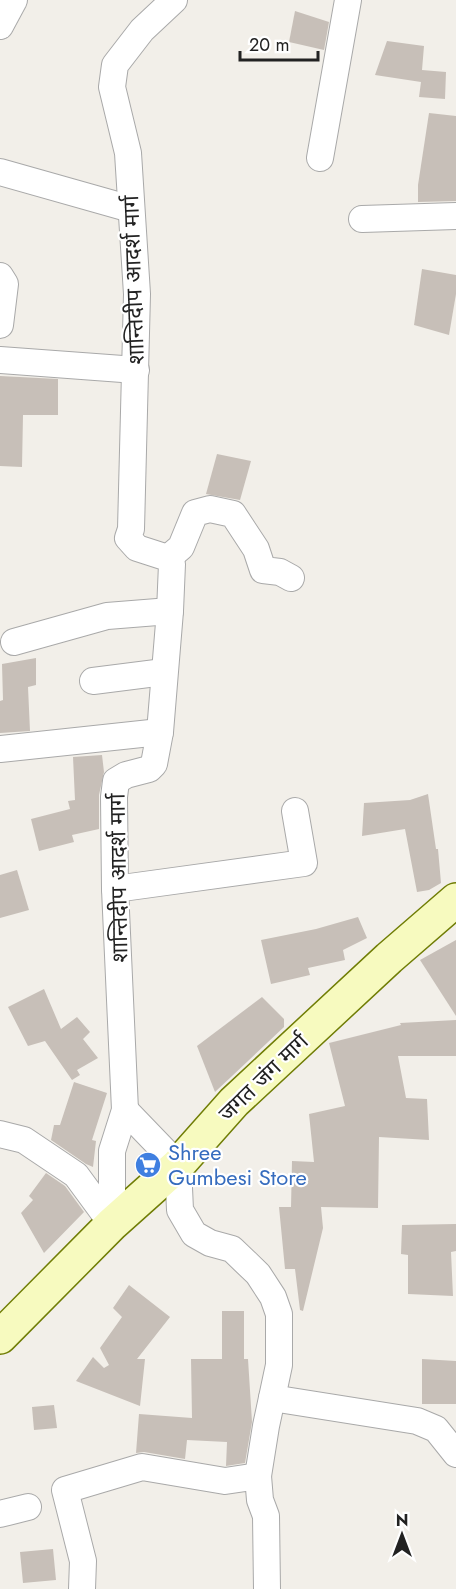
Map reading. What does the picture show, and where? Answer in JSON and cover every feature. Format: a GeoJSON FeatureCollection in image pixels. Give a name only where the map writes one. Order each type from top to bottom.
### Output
{"type":"FeatureCollection","features":[{"type":"Feature","properties":{"kind":"street"},"geometry":{"type":"LineString","coordinates":[[0,26],[14,0]]}},
{"type":"Feature","properties":{"kind":"street","name":"शान्तिदीप आदर्श मार्ग"},"geometry":{"type":"LineString","coordinates":[[112,1224],[112,1151],[126,1110],[115,889],[114,797],[116,781],[126,775],[149,769],[154,764],[160,732],[172,564],[168,558],[137,548],[128,537],[131,529],[137,294],[128,153],[112,87],[115,66],[142,30],[174,0]]}},
{"type":"Feature","properties":{"kind":"street"},"geometry":{"type":"LineString","coordinates":[[320,158],[348,0]]}},
{"type":"Feature","properties":{"kind":"street"},"geometry":{"type":"LineString","coordinates":[[0,172],[131,210]]}},
{"type":"Feature","properties":{"kind":"street"},"geometry":{"type":"LineString","coordinates":[[362,219],[456,216]]}},
{"type":"Feature","properties":{"kind":"street"},"geometry":{"type":"LineString","coordinates":[[0,276],[5,284],[0,326]]}},
{"type":"Feature","properties":{"kind":"street"},"geometry":{"type":"LineString","coordinates":[[0,360],[136,370]]}},
{"type":"Feature","properties":{"kind":"street"},"geometry":{"type":"LineString","coordinates":[[168,558],[181,547],[195,513],[210,509],[233,514],[256,549],[263,570],[280,572],[291,578]]}},
{"type":"Feature","properties":{"kind":"street"},"geometry":{"type":"LineString","coordinates":[[14,642],[106,616],[170,611]]}},
{"type":"Feature","properties":{"kind":"street"},"geometry":{"type":"LineString","coordinates":[[93,681],[164,672]]}},
{"type":"Feature","properties":{"kind":"street"},"geometry":{"type":"LineString","coordinates":[[0,749],[160,732]]}},
{"type":"Feature","properties":{"kind":"street"},"geometry":{"type":"LineString","coordinates":[[115,889],[304,863],[296,811]]}},
{"type":"Feature","properties":{"kind":"street","name":"जगत जंग मार्ग"},"geometry":{"type":"LineString","coordinates":[[0,1337],[112,1224],[178,1165],[234,1102],[389,958],[456,900]]}},
{"type":"Feature","properties":{"kind":"street"},"geometry":{"type":"LineString","coordinates":[[126,1110],[178,1165],[180,1210],[194,1234],[210,1243],[232,1249],[258,1274],[273,1297],[279,1314],[279,1365],[258,1476],[260,1500],[266,1516],[267,1589]]}},
{"type":"Feature","properties":{"kind":"street"},"geometry":{"type":"LineString","coordinates":[[0,1134],[24,1140],[76,1175],[112,1224]]}},
{"type":"Feature","properties":{"kind":"street"},"geometry":{"type":"LineString","coordinates":[[272,1398],[417,1421],[436,1429],[456,1454]]}},
{"type":"Feature","properties":{"kind":"street"},"geometry":{"type":"LineString","coordinates":[[81,1589],[83,1561],[65,1490],[142,1467],[225,1481],[258,1476]]}},
{"type":"Feature","properties":{"kind":"street"},"geometry":{"type":"LineString","coordinates":[[0,1514],[28,1507]]}},
{"type":"Feature","properties":{"kind":"building"},"geometry":{"type":"Polygon","coordinates":[[[295,11],[329,22],[324,50],[289,42],[295,11]]]}},
{"type":"Feature","properties":{"kind":"building"},"geometry":{"type":"Polygon","coordinates":[[[387,41],[424,46],[422,70],[446,72],[445,99],[419,97],[421,82],[375,75],[387,41]]]}},
{"type":"Feature","properties":{"kind":"building"},"geometry":{"type":"Polygon","coordinates":[[[429,113],[456,116],[456,201],[418,202],[418,185],[429,113]]]}},
{"type":"Feature","properties":{"kind":"building"},"geometry":{"type":"Polygon","coordinates":[[[422,269],[456,275],[456,294],[449,335],[414,325],[422,269]]]}},
{"type":"Feature","properties":{"kind":"building"},"geometry":{"type":"Polygon","coordinates":[[[0,376],[58,379],[58,415],[23,415],[22,467],[0,466],[0,376]]]}},
{"type":"Feature","properties":{"kind":"building"},"geometry":{"type":"Polygon","coordinates":[[[217,454],[251,461],[240,500],[206,494],[217,454]]]}},
{"type":"Feature","properties":{"kind":"building"},"geometry":{"type":"Polygon","coordinates":[[[36,658],[36,685],[28,687],[30,731],[0,733],[0,701],[3,700],[2,664],[36,658]]]}},
{"type":"Feature","properties":{"kind":"building"},"geometry":{"type":"Polygon","coordinates":[[[102,755],[104,772],[99,795],[99,829],[72,835],[74,842],[39,851],[31,819],[70,809],[68,801],[75,800],[73,757],[102,755]]]}},
{"type":"Feature","properties":{"kind":"building"},"geometry":{"type":"Polygon","coordinates":[[[428,794],[436,849],[438,849],[441,883],[429,890],[417,892],[405,829],[362,836],[364,803],[410,800],[428,794]]]}},
{"type":"Feature","properties":{"kind":"building"},"geometry":{"type":"Polygon","coordinates":[[[17,870],[29,910],[0,918],[0,875],[17,870]]]}},
{"type":"Feature","properties":{"kind":"building"},"geometry":{"type":"Polygon","coordinates":[[[358,917],[367,938],[343,950],[345,960],[308,968],[310,975],[271,984],[261,940],[316,929],[358,917]]]}},
{"type":"Feature","properties":{"kind":"building"},"geometry":{"type":"Polygon","coordinates":[[[456,940],[456,1016],[420,960],[456,940]]]}},
{"type":"Feature","properties":{"kind":"building"},"geometry":{"type":"Polygon","coordinates":[[[44,989],[61,1029],[77,1017],[90,1032],[83,1039],[98,1058],[77,1070],[80,1075],[72,1080],[45,1041],[28,1046],[8,1007],[44,989]]]}},
{"type":"Feature","properties":{"kind":"building"},"geometry":{"type":"Polygon","coordinates":[[[262,997],[284,1019],[284,1027],[215,1092],[197,1046],[262,997]]]}},
{"type":"Feature","properties":{"kind":"building"},"geometry":{"type":"Polygon","coordinates":[[[456,1020],[456,1056],[398,1056],[406,1098],[427,1099],[429,1140],[379,1137],[378,1208],[321,1207],[323,1228],[303,1311],[300,1310],[295,1269],[285,1269],[279,1207],[291,1207],[292,1161],[314,1162],[309,1114],[345,1106],[329,1043],[401,1025],[400,1023],[456,1020]]]}},
{"type":"Feature","properties":{"kind":"building"},"geometry":{"type":"Polygon","coordinates":[[[74,1082],[107,1093],[92,1140],[96,1141],[93,1167],[51,1140],[54,1125],[60,1125],[74,1082]]]}},
{"type":"Feature","properties":{"kind":"building"},"geometry":{"type":"Polygon","coordinates":[[[46,1173],[65,1186],[84,1212],[44,1253],[21,1213],[33,1200],[29,1196],[46,1173]]]}},
{"type":"Feature","properties":{"kind":"building"},"geometry":{"type":"Polygon","coordinates":[[[456,1224],[456,1251],[451,1252],[453,1296],[408,1294],[408,1255],[401,1254],[402,1225],[456,1224]]]}},
{"type":"Feature","properties":{"kind":"building"},"geometry":{"type":"Polygon","coordinates":[[[129,1285],[170,1317],[137,1359],[145,1359],[140,1406],[76,1381],[93,1357],[104,1368],[109,1365],[100,1348],[122,1317],[113,1308],[129,1285]]]}},
{"type":"Feature","properties":{"kind":"building"},"geometry":{"type":"Polygon","coordinates":[[[222,1311],[244,1311],[244,1359],[248,1359],[252,1422],[245,1463],[226,1466],[227,1442],[187,1440],[185,1459],[144,1452],[136,1453],[139,1414],[192,1418],[191,1359],[222,1359],[222,1311]]]}},
{"type":"Feature","properties":{"kind":"building"},"geometry":{"type":"Polygon","coordinates":[[[422,1359],[456,1361],[456,1404],[422,1404],[422,1359]]]}},
{"type":"Feature","properties":{"kind":"building"},"geometry":{"type":"Polygon","coordinates":[[[54,1405],[57,1428],[34,1430],[32,1407],[54,1405]]]}},
{"type":"Feature","properties":{"kind":"building"},"geometry":{"type":"Polygon","coordinates":[[[53,1549],[56,1580],[23,1583],[20,1552],[53,1549]]]}},
{"type":"Feature","properties":{"kind":"place","name":"Shree Gumbesi Store"},"geometry":{"type":"Point","coordinates":[148,1165]}}]}
